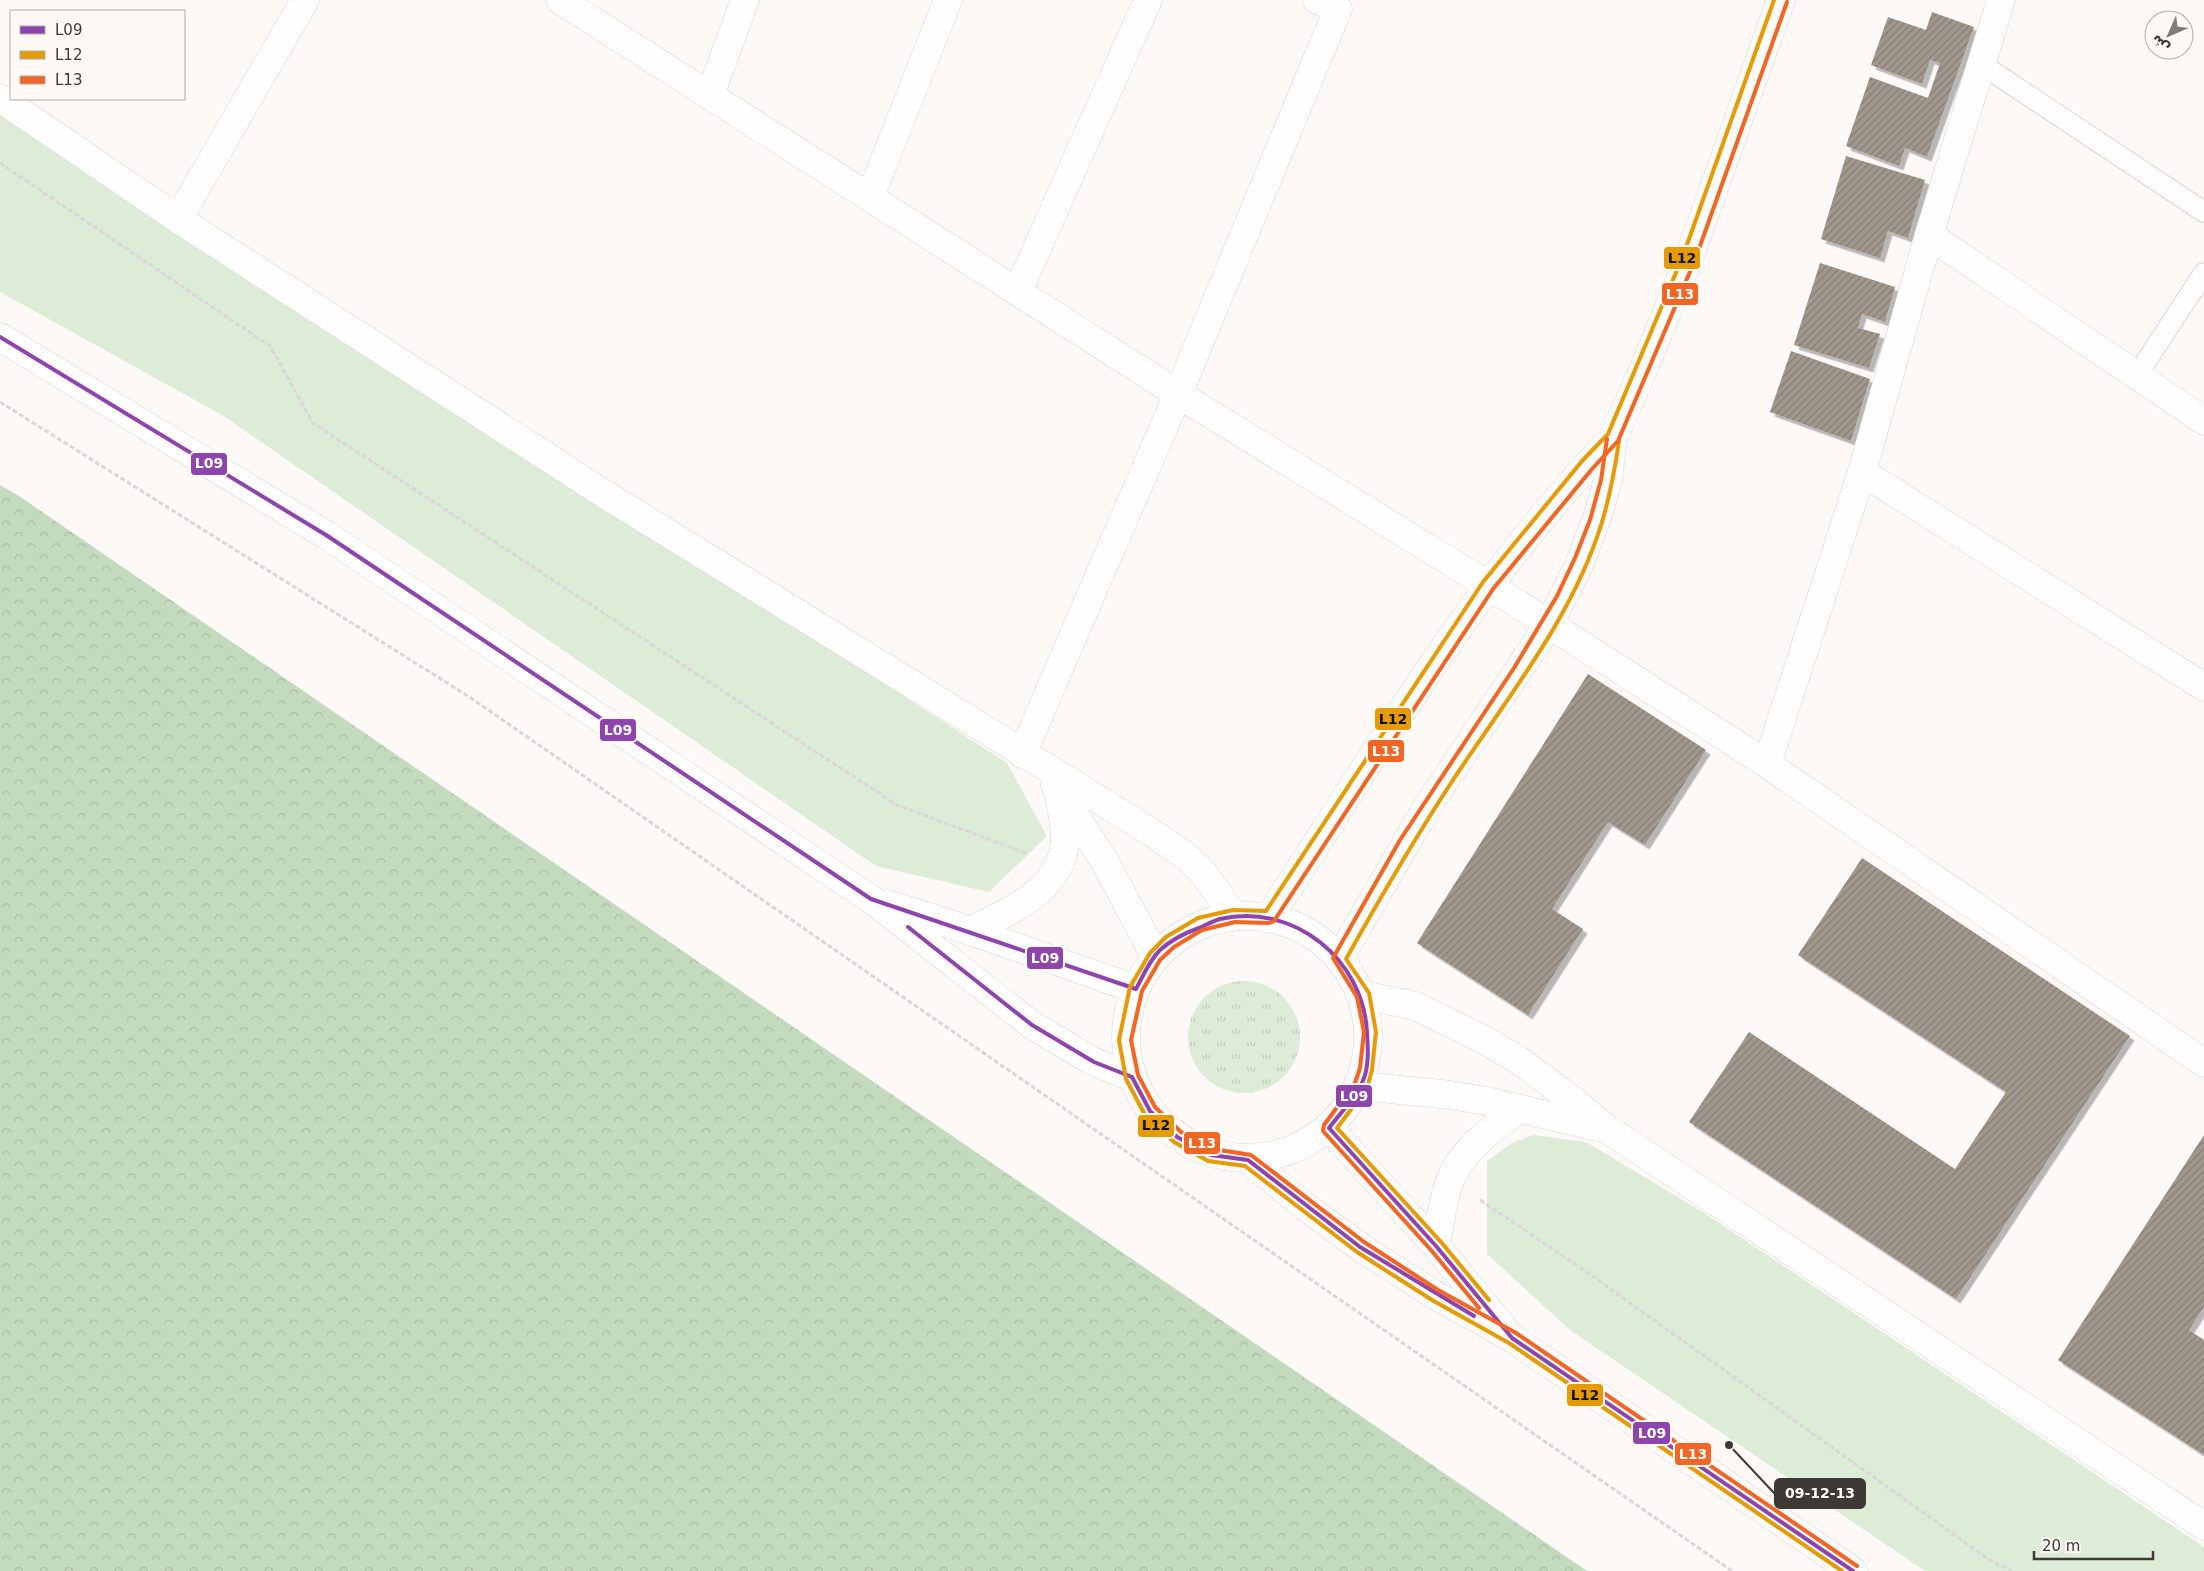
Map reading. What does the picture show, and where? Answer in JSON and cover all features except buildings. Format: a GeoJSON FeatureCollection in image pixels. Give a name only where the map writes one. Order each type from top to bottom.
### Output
{"type":"FeatureCollection","features":[{"type":"Feature","properties":{"kind":"street"},"geometry":{"type":"LineString","coordinates":[[178,219],[305,0]]}},
{"type":"Feature","properties":{"kind":"street"},"geometry":{"type":"LineString","coordinates":[[560,0],[1178,394],[1488,585],[1767,764],[2204,1063]]}},
{"type":"Feature","properties":{"kind":"street"},"geometry":{"type":"LineString","coordinates":[[710,95],[745,0]]}},
{"type":"Feature","properties":{"kind":"street"},"geometry":{"type":"LineString","coordinates":[[870,196],[948,0]]}},
{"type":"Feature","properties":{"kind":"street"},"geometry":{"type":"LineString","coordinates":[[1018,291],[1148,0]]}},
{"type":"Feature","properties":{"kind":"street"},"geometry":{"type":"LineString","coordinates":[[1032,760],[1178,394],[1338,9],[1317,0]]}},
{"type":"Feature","properties":{"kind":"street"},"geometry":{"type":"LineString","coordinates":[[1339,958],[1427,807],[1549,624],[1580,565],[1608,480],[1613,438],[1689,258],[1781,0]]}},
{"type":"Feature","properties":{"kind":"street"},"geometry":{"type":"LineString","coordinates":[[1767,764],[1862,472],[1929,235],[2001,0]]}},
{"type":"Feature","properties":{"kind":"street"},"geometry":{"type":"LineString","coordinates":[[0,98],[178,219],[603,493],[1032,760],[1113,807],[1183,854],[1201,870],[1234,916]]}},
{"type":"Feature","properties":{"kind":"street"},"geometry":{"type":"LineString","coordinates":[[1929,235],[2204,421]]}},
{"type":"Feature","properties":{"kind":"street"},"geometry":{"type":"LineString","coordinates":[[0,338],[326,535],[871,899],[1032,1025],[1094,1062],[1132,1078]]}},
{"type":"Feature","properties":{"kind":"street"},"geometry":{"type":"LineString","coordinates":[[1269,917],[1488,585],[1580,472],[1613,438]]}},
{"type":"Feature","properties":{"kind":"street"},"geometry":{"type":"LineString","coordinates":[[1862,472],[2204,687]]}},
{"type":"Feature","properties":{"kind":"street"},"geometry":{"type":"LineString","coordinates":[[1032,760],[1058,790],[1104,860],[1154,956]]}},
{"type":"Feature","properties":{"kind":"street"},"geometry":{"type":"LineString","coordinates":[[972,930],[1023,904],[1042,889],[1060,865],[1065,841],[1058,790]]}},
{"type":"Feature","properties":{"kind":"street"},"geometry":{"type":"LineString","coordinates":[[871,899],[972,930],[1028,953],[1136,989]]}},
{"type":"Feature","properties":{"kind":"street"},"geometry":{"type":"LineString","coordinates":[[1234,916],[1269,917],[1299,926],[1324,942],[1339,958],[1363,995],[1370,1032],[1366,1069],[1361,1086],[1329,1128],[1289,1153],[1248,1160],[1211,1154],[1177,1137],[1150,1111],[1132,1078],[1125,1040],[1136,989],[1154,956],[1170,942],[1200,924],[1234,916]]}},
{"type":"Feature","properties":{"kind":"street"},"geometry":{"type":"LineString","coordinates":[[1363,995],[1416,1006],[1479,1037],[1520,1060],[1607,1129],[2204,1526]]}},
{"type":"Feature","properties":{"kind":"street"},"geometry":{"type":"LineString","coordinates":[[1361,1086],[1450,1095],[1607,1129]]}},
{"type":"Feature","properties":{"kind":"street"},"geometry":{"type":"LineString","coordinates":[[1436,1246],[1450,1180],[1462,1158],[1502,1122],[1520,1109]]}},
{"type":"Feature","properties":{"kind":"street"},"geometry":{"type":"LineString","coordinates":[[1329,1128],[1436,1246],[1512,1338]]}},
{"type":"Feature","properties":{"kind":"street"},"geometry":{"type":"LineString","coordinates":[[1248,1160],[1306,1207],[1360,1247],[1435,1294],[1512,1338],[1853,1571]]}},
{"type":"Feature","properties":{"kind":"lane"},"geometry":{"type":"LineString","coordinates":[[1980,64],[2204,212]]}},
{"type":"Feature","properties":{"kind":"lane"},"geometry":{"type":"LineString","coordinates":[[2138,375],[2204,273]]}},
{"type":"Feature","properties":{"kind":"path"},"geometry":{"type":"LineString","coordinates":[[0,163],[270,346],[313,423],[897,805],[1060,865]]}},
{"type":"Feature","properties":{"kind":"path"},"geometry":{"type":"LineString","coordinates":[[0,402],[471,698],[1732,1571]]}},
{"type":"Feature","properties":{"kind":"path"},"geometry":{"type":"LineString","coordinates":[[1450,1180],[1584,1270],[1990,1561],[2012,1571]]}},
{"type":"Feature","properties":{"kind":"green space"},"geometry":{"type":"Polygon","coordinates":[[[0,112],[1007,763],[1047,836],[989,892],[876,866],[222,415],[0,292],[0,112]]]}},
{"type":"Feature","properties":{"kind":"green space"},"geometry":{"type":"Polygon","coordinates":[[[0,485],[19,496],[1587,1571],[0,1571],[0,485]]]}},
{"type":"Feature","properties":{"kind":"green space"},"geometry":{"type":"Polygon","coordinates":[[[1244,981],[1265,985],[1283,998],[1296,1016],[1300,1037],[1296,1058],[1283,1076],[1265,1089],[1244,1093],[1223,1089],[1205,1076],[1192,1058],[1188,1037],[1192,1016],[1205,998],[1223,985],[1244,981]]]}},
{"type":"Feature","properties":{"kind":"green space"},"geometry":{"type":"Polygon","coordinates":[[[1533,1135],[1586,1142],[1701,1211],[2204,1547],[2204,1571],[1925,1571],[1570,1330],[1487,1254],[1487,1161],[1512,1143],[1533,1135]]]}},
{"type":"Feature","properties":{"kind":"transit line","name":"L12"},"geometry":{"type":"LineString","coordinates":[[1774,0],[1683,256],[1608,434],[1582,461],[1483,582],[1266,911],[1233,910],[1198,918],[1166,937],[1150,953],[1130,987],[1119,1040],[1126,1079],[1145,1115],[1174,1142],[1208,1161],[1245,1166],[1357,1252],[1432,1300],[1509,1343],[1842,1571]]}},
{"type":"Feature","properties":{"kind":"transit line","name":"L13"},"geometry":{"type":"LineString","coordinates":[[1787,2],[1695,260],[1618,441],[1592,469],[1493,589],[1274,921],[1269,923],[1235,922],[1202,930],[1174,947],[1160,960],[1142,991],[1131,1040],[1138,1075],[1155,1107],[1181,1132],[1213,1149],[1251,1155],[1364,1242],[1438,1290],[1516,1333],[1857,1566]]}},
{"type":"Feature","properties":{"kind":"transit line","name":"L09"},"geometry":{"type":"LineString","coordinates":[[0,337],[326,535],[871,899],[1136,989],[1146,969],[1164,946],[1183,935],[1220,919],[1247,916],[1274,919],[1298,928],[1320,942],[1339,960],[1353,982],[1363,1006],[1368,1044],[1367,1067],[1361,1085],[1329,1128],[1436,1246],[1512,1338],[1853,1571]]}},
{"type":"Feature","properties":{"kind":"transit line","name":"L13"},"geometry":{"type":"LineString","coordinates":[[1479,1308],[1431,1250],[1323,1131],[1324,1125],[1355,1083],[1360,1068],[1364,1032],[1357,997],[1333,958],[1400,840],[1514,668],[1557,596],[1590,520],[1601,480],[1607,439]]}},
{"type":"Feature","properties":{"kind":"transit line","name":"L12"},"geometry":{"type":"LineString","coordinates":[[1489,1300],[1441,1242],[1337,1128],[1367,1088],[1372,1070],[1376,1032],[1369,993],[1346,959],[1425,824],[1537,656],[1574,591],[1602,522],[1612,482],[1619,441]]}},
{"type":"Feature","properties":{"kind":"transit line","name":"L09"},"geometry":{"type":"LineString","coordinates":[[908,927],[1032,1025],[1094,1062],[1132,1077],[1150,1111],[1177,1137],[1211,1155],[1248,1160],[1360,1247],[1474,1316]]}},
{"type":"Feature","properties":{"kind":"place","name":"09-12-13"},"geometry":{"type":"Point","coordinates":[1729,1445]}}]}
